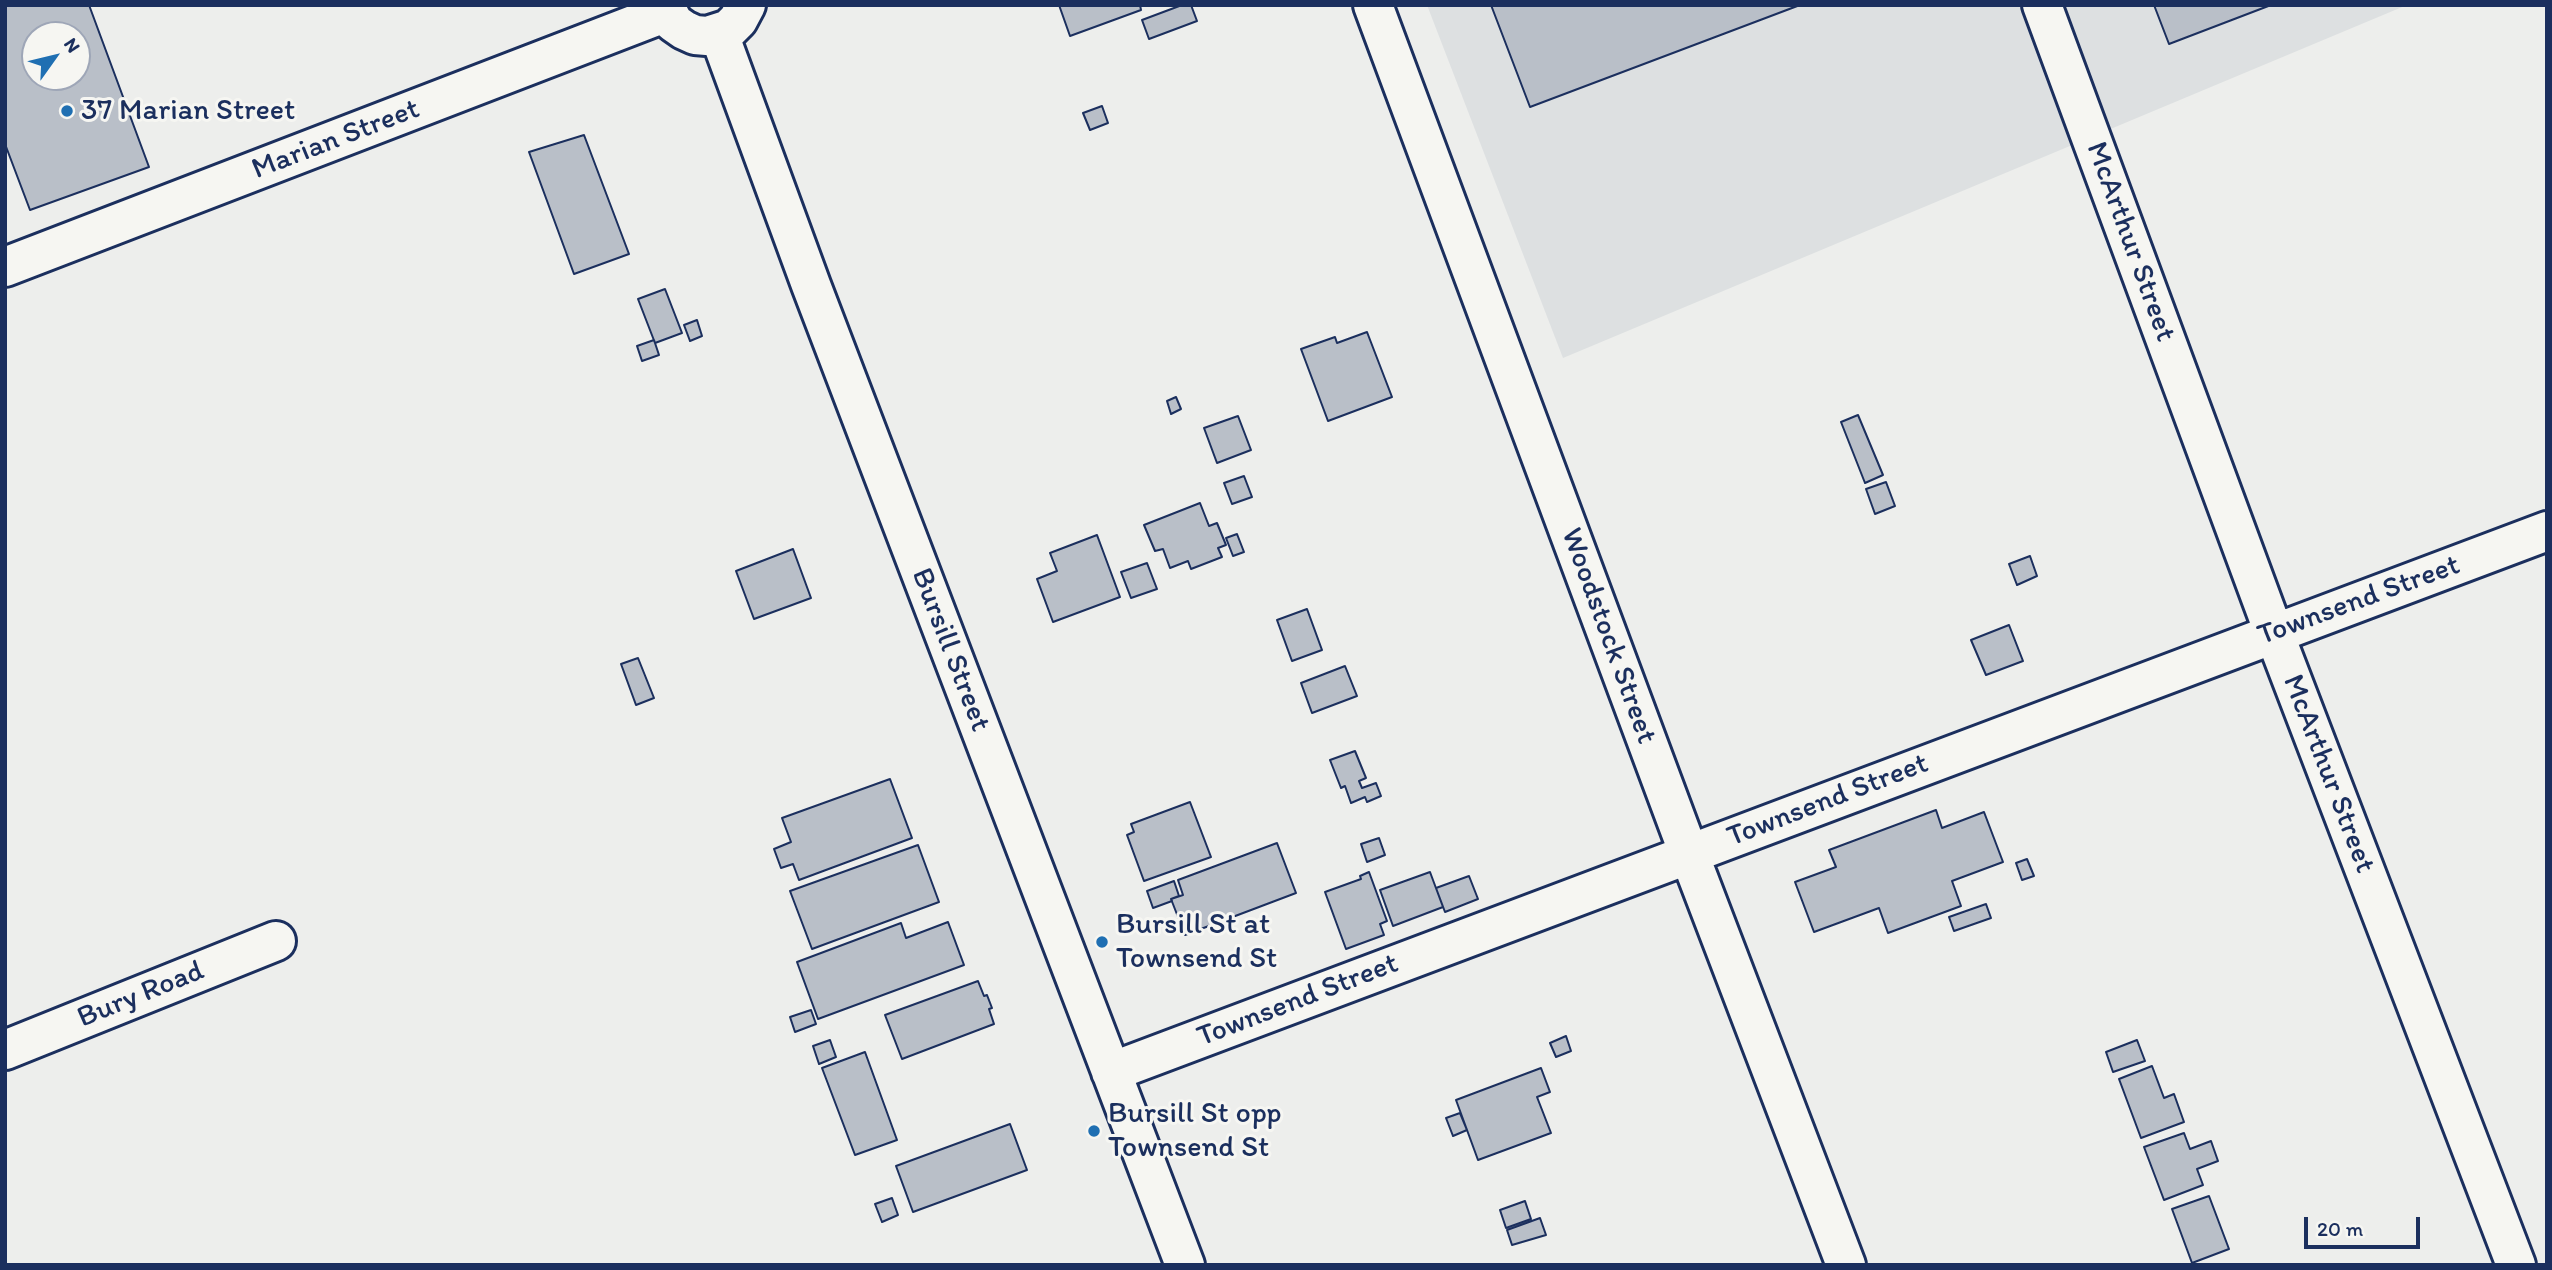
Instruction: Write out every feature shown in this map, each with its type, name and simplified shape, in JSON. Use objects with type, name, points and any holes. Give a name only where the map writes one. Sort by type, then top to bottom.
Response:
[{"type":"street","points":[[666,9],[674,23],[695,35],[719,34],[738,20],[746,5]]},
{"type":"street","name":"Woodstock Street","points":[[1373,5],[1689,854],[1846,1265]]},
{"type":"street","name":"McArthur Street","points":[[2042,5],[2274,633],[2516,1265]]},
{"type":"street","name":"Marian Street","points":[[5,267],[666,9]]},
{"type":"street","name":"Bursill Street","points":[[719,34],[811,285],[1185,1265]]},
{"type":"street","name":"Townsend Street","points":[[1111,1072],[2547,531]]},
{"type":"street","name":"Bury Road","points":[[5,1050],[276,941]]},
{"type":"shaded area","points":[[1427,5],[2407,5],[1563,358]]},
{"type":"building","name":"37 Marian Street","points":[[5,5],[89,5],[149,167],[30,210],[5,144]]},
{"type":"building","points":[[1059,5],[1140,5],[1141,10],[1070,36]]},
{"type":"building","points":[[1182,5],[1191,5],[1197,21],[1149,39],[1142,20]]},
{"type":"building","points":[[1491,5],[1800,5],[1530,107]]},
{"type":"building","points":[[2154,5],[2271,5],[2169,44]]},
{"type":"building","points":[[1102,106],[1108,123],[1090,130],[1083,113]]},
{"type":"building","points":[[584,135],[629,254],[574,274],[529,152]]},
{"type":"building","points":[[665,289],[682,333],[655,343],[638,299]]},
{"type":"building","points":[[697,320],[702,336],[690,341],[684,325]]},
{"type":"building","points":[[1367,332],[1392,397],[1328,421],[1301,349],[1335,337],[1337,343]]},
{"type":"building","points":[[654,340],[659,355],[642,361],[637,346]]},
{"type":"building","points":[[1176,397],[1181,409],[1171,414],[1167,401]]},
{"type":"building","points":[[1858,415],[1883,475],[1865,483],[1841,422]]},
{"type":"building","points":[[1238,416],[1251,450],[1217,463],[1204,428]]},
{"type":"building","points":[[1244,476],[1252,497],[1232,504],[1224,483]]},
{"type":"building","points":[[1886,482],[1895,506],[1875,514],[1866,489]]},
{"type":"building","points":[[1200,503],[1209,526],[1217,523],[1226,545],[1218,548],[1222,557],[1191,569],[1188,561],[1170,568],[1163,549],[1155,551],[1144,525]]},
{"type":"building","points":[[1237,534],[1244,552],[1233,556],[1226,538]]},
{"type":"building","points":[[1097,535],[1120,597],[1053,622],[1037,579],[1057,571],[1050,553]]},
{"type":"building","points":[[793,549],[811,598],[754,619],[736,571]]},
{"type":"building","points":[[2030,556],[2037,576],[2017,585],[2009,564]]},
{"type":"building","points":[[1147,563],[1157,589],[1131,598],[1121,572]]},
{"type":"building","points":[[1307,609],[1322,650],[1292,661],[1277,620]]},
{"type":"building","points":[[2009,625],[2023,661],[1986,675],[1971,640]]},
{"type":"building","points":[[638,658],[654,698],[636,705],[621,664]]},
{"type":"building","points":[[1345,666],[1357,696],[1312,713],[1301,683]]},
{"type":"building","points":[[1355,751],[1366,778],[1359,781],[1362,788],[1376,783],[1381,796],[1367,802],[1365,797],[1351,803],[1345,786],[1341,788],[1330,760]]},
{"type":"building","points":[[890,779],[912,838],[799,880],[793,864],[781,868],[774,849],[791,842],[782,818]]},
{"type":"building","points":[[1190,802],[1211,857],[1144,881],[1127,835],[1134,832],[1131,824]]},
{"type":"building","points":[[1936,810],[1942,828],[1984,812],[2003,862],[1952,881],[1961,906],[1888,933],[1879,908],[1814,932],[1795,882],[1836,867],[1829,850]]},
{"type":"building","points":[[1379,838],[1385,855],[1367,862],[1361,844]]},
{"type":"building","points":[[1277,843],[1296,893],[1185,935],[1171,899],[1183,895],[1178,880]]},
{"type":"building","points":[[918,845],[939,902],[812,949],[790,891]]},
{"type":"building","points":[[2027,859],[2034,876],[2022,880],[2016,863]]},
{"type":"building","points":[[1369,872],[1387,921],[1380,924],[1384,935],[1346,949],[1325,892],[1361,879],[1360,876]]},
{"type":"building","points":[[1430,872],[1443,907],[1393,926],[1380,890]]},
{"type":"building","points":[[1469,876],[1478,899],[1445,912],[1436,888]]},
{"type":"building","points":[[1174,881],[1179,896],[1153,908],[1147,891]]},
{"type":"building","points":[[1986,904],[1991,918],[1954,931],[1949,917]]},
{"type":"building","points":[[948,922],[964,965],[818,1019],[797,962],[901,923],[906,938]]},
{"type":"building","points":[[978,981],[992,1008],[989,1009],[994,1024],[902,1059],[885,1015]]},
{"type":"building","points":[[811,1010],[816,1024],[795,1032],[790,1017]]},
{"type":"building","points":[[1566,1036],[1571,1051],[1556,1057],[1550,1043]]},
{"type":"building","points":[[830,1040],[836,1057],[819,1064],[813,1046]]},
{"type":"building","points":[[2137,1040],[2145,1061],[2113,1072],[2106,1052]]},
{"type":"building","points":[[865,1052],[897,1140],[855,1155],[822,1068]]},
{"type":"building","points":[[2152,1066],[2164,1098],[2174,1094],[2184,1122],[2141,1138],[2119,1079]]},
{"type":"building","points":[[1541,1068],[1550,1092],[1537,1097],[1551,1133],[1478,1160],[1456,1100]]},
{"type":"building","points":[[1460,1113],[1467,1130],[1453,1136],[1446,1118]]},
{"type":"building","points":[[1010,1124],[1027,1170],[913,1212],[896,1166]]},
{"type":"building","points":[[2184,1133],[2190,1149],[2211,1141],[2218,1161],[2197,1169],[2203,1185],[2164,1200],[2144,1147]]},
{"type":"building","points":[[2209,1196],[2229,1249],[2192,1263],[2172,1209]]},
{"type":"building","points":[[892,1198],[898,1215],[882,1222],[875,1204]]},
{"type":"building","points":[[1525,1201],[1531,1219],[1506,1228],[1500,1210]]},
{"type":"building","points":[[1540,1218],[1546,1235],[1512,1245],[1507,1230]]},
{"type":"place","name":"37 Marian Street","points":[[67,111]]},
{"type":"place","name":"Bursill St at Townsend St","points":[[1102,942]]},
{"type":"place","name":"Bursill St opp Townsend St","points":[[1094,1131]]}]
